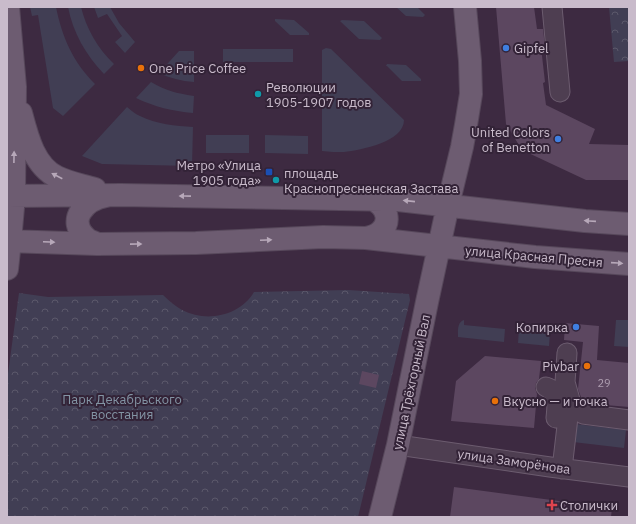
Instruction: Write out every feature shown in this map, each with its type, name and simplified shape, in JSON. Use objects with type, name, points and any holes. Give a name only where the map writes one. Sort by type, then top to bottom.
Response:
[{"type":"main road","points":[[7,269],[15,87],[8,7]]},
{"type":"main road","name":"улица Трёхгорный Вал","points":[[380,517],[398,445],[448,205],[462,148],[471,94],[470,61],[465,7]]},
{"type":"main road","points":[[15,87],[31,146],[38,160],[46,169],[56,176],[70,182],[116,195]]},
{"type":"main road","points":[[97,244],[87,239],[78,227],[79,214],[90,202],[99,198],[116,195]]},
{"type":"main road","points":[[10,196],[116,195],[366,198],[448,205],[585,221],[629,224]]},
{"type":"main road","points":[[366,198],[375,201],[382,206],[386,214],[386,224],[382,231],[366,238]]},
{"type":"main road","points":[[9,241],[97,244],[196,243],[323,237],[366,238],[439,247]]},
{"type":"main road","name":"улица Красная Пресня","points":[[439,247],[536,257],[629,264]]},
{"type":"street","points":[[552,7],[560,92]]},
{"type":"street","points":[[556,468],[567,437],[570,400],[565,382],[567,353]]},
{"type":"street","points":[[546,387],[552,390],[556,395],[558,404],[556,468]]},
{"type":"street","points":[[582,414],[629,420]]},
{"type":"street","name":"улица Заморёнова","points":[[398,445],[629,477]]},
{"type":"green space","points":[[30,7],[56,7],[65,39],[80,67],[95,84],[63,116],[53,108],[38,15],[32,16]]},
{"type":"green space","points":[[68,7],[81,7],[93,38],[114,64],[104,74],[91,59],[81,43],[73,26]]},
{"type":"green space","points":[[94,7],[110,7],[119,23],[135,42],[125,53],[115,42],[122,36],[107,14],[98,18]]},
{"type":"green space","points":[[396,7],[417,7],[425,15],[423,17],[406,16]]},
{"type":"green space","points":[[609,7],[629,7],[629,61],[614,62]]},
{"type":"green space","points":[[275,19],[294,20],[309,33],[309,35],[290,35],[275,21]]},
{"type":"green space","points":[[340,21],[364,21],[382,38],[380,40],[359,39]]},
{"type":"green space","points":[[326,48],[331,49],[404,120],[402,128],[397,134],[380,144],[370,147],[344,152],[322,151],[322,50]]},
{"type":"green space","points":[[223,49],[293,49],[293,62],[223,62]]},
{"type":"green space","points":[[179,51],[194,51],[194,82],[176,79],[159,73]]},
{"type":"green space","points":[[387,64],[406,65],[421,79],[421,81],[402,81],[386,66]]},
{"type":"green space","points":[[151,82],[171,91],[194,96],[193,113],[164,108],[136,98]]},
{"type":"green space","points":[[127,107],[146,119],[159,123],[193,127],[192,166],[102,164],[82,156]]},
{"type":"green space","points":[[206,135],[249,135],[249,153],[206,153]]},
{"type":"green space","points":[[265,135],[308,136],[308,154],[265,153]]},
{"type":"green space","name":"Парк Декабрьского восстания","points":[[348,290],[409,294],[410,300],[358,517],[7,517],[7,381],[19,293],[48,297],[163,295],[182,310],[191,314],[212,316],[222,315],[240,307],[254,292]]},
{"type":"green space","points":[[464,320],[464,325],[505,329],[504,342],[458,337],[459,325]]},
{"type":"green space","points":[[616,320],[629,320],[629,347],[614,346]]},
{"type":"green space","points":[[519,329],[550,332],[549,346],[518,343]]},
{"type":"green space","points":[[575,424],[626,430],[624,448],[573,442]]},
{"type":"building","points":[[496,7],[534,7],[537,29],[543,29],[545,47],[541,47],[546,105],[595,129],[589,144],[629,145],[629,180],[586,180],[522,150],[506,124]]},
{"type":"building","points":[[565,323],[599,326],[597,360],[629,363],[629,407],[581,403],[581,397],[578,389],[583,342],[564,340]]},
{"type":"building","name":"Вкусно — и точка","points":[[485,356],[541,361],[539,379],[535,388],[537,394],[534,428],[451,421],[456,381]]},
{"type":"building","points":[[362,371],[379,375],[376,388],[359,384]]},
{"type":"building","points":[[454,487],[612,508],[611,517],[450,517]]},
{"type":"place","name":"Gipfel","points":[[506,48]]},
{"type":"place","name":"One Price Coffee","points":[[141,68]]},
{"type":"place","name":"Революции 1905-1907 годов","points":[[258,94]]},
{"type":"place","name":"United Colors of Benetton","points":[[558,139]]},
{"type":"place","name":"Метро «Улица 1905 года»","points":[[269,172]]},
{"type":"place","name":"площадь Краснопресненская Застава","points":[[276,180]]},
{"type":"place","name":"Копирка","points":[[576,327]]},
{"type":"place","name":"Pivbar","points":[[587,366]]},
{"type":"place","name":"Вкусно — и точка","points":[[495,401]]},
{"type":"place","name":"Столички","points":[[552,505]]}]
